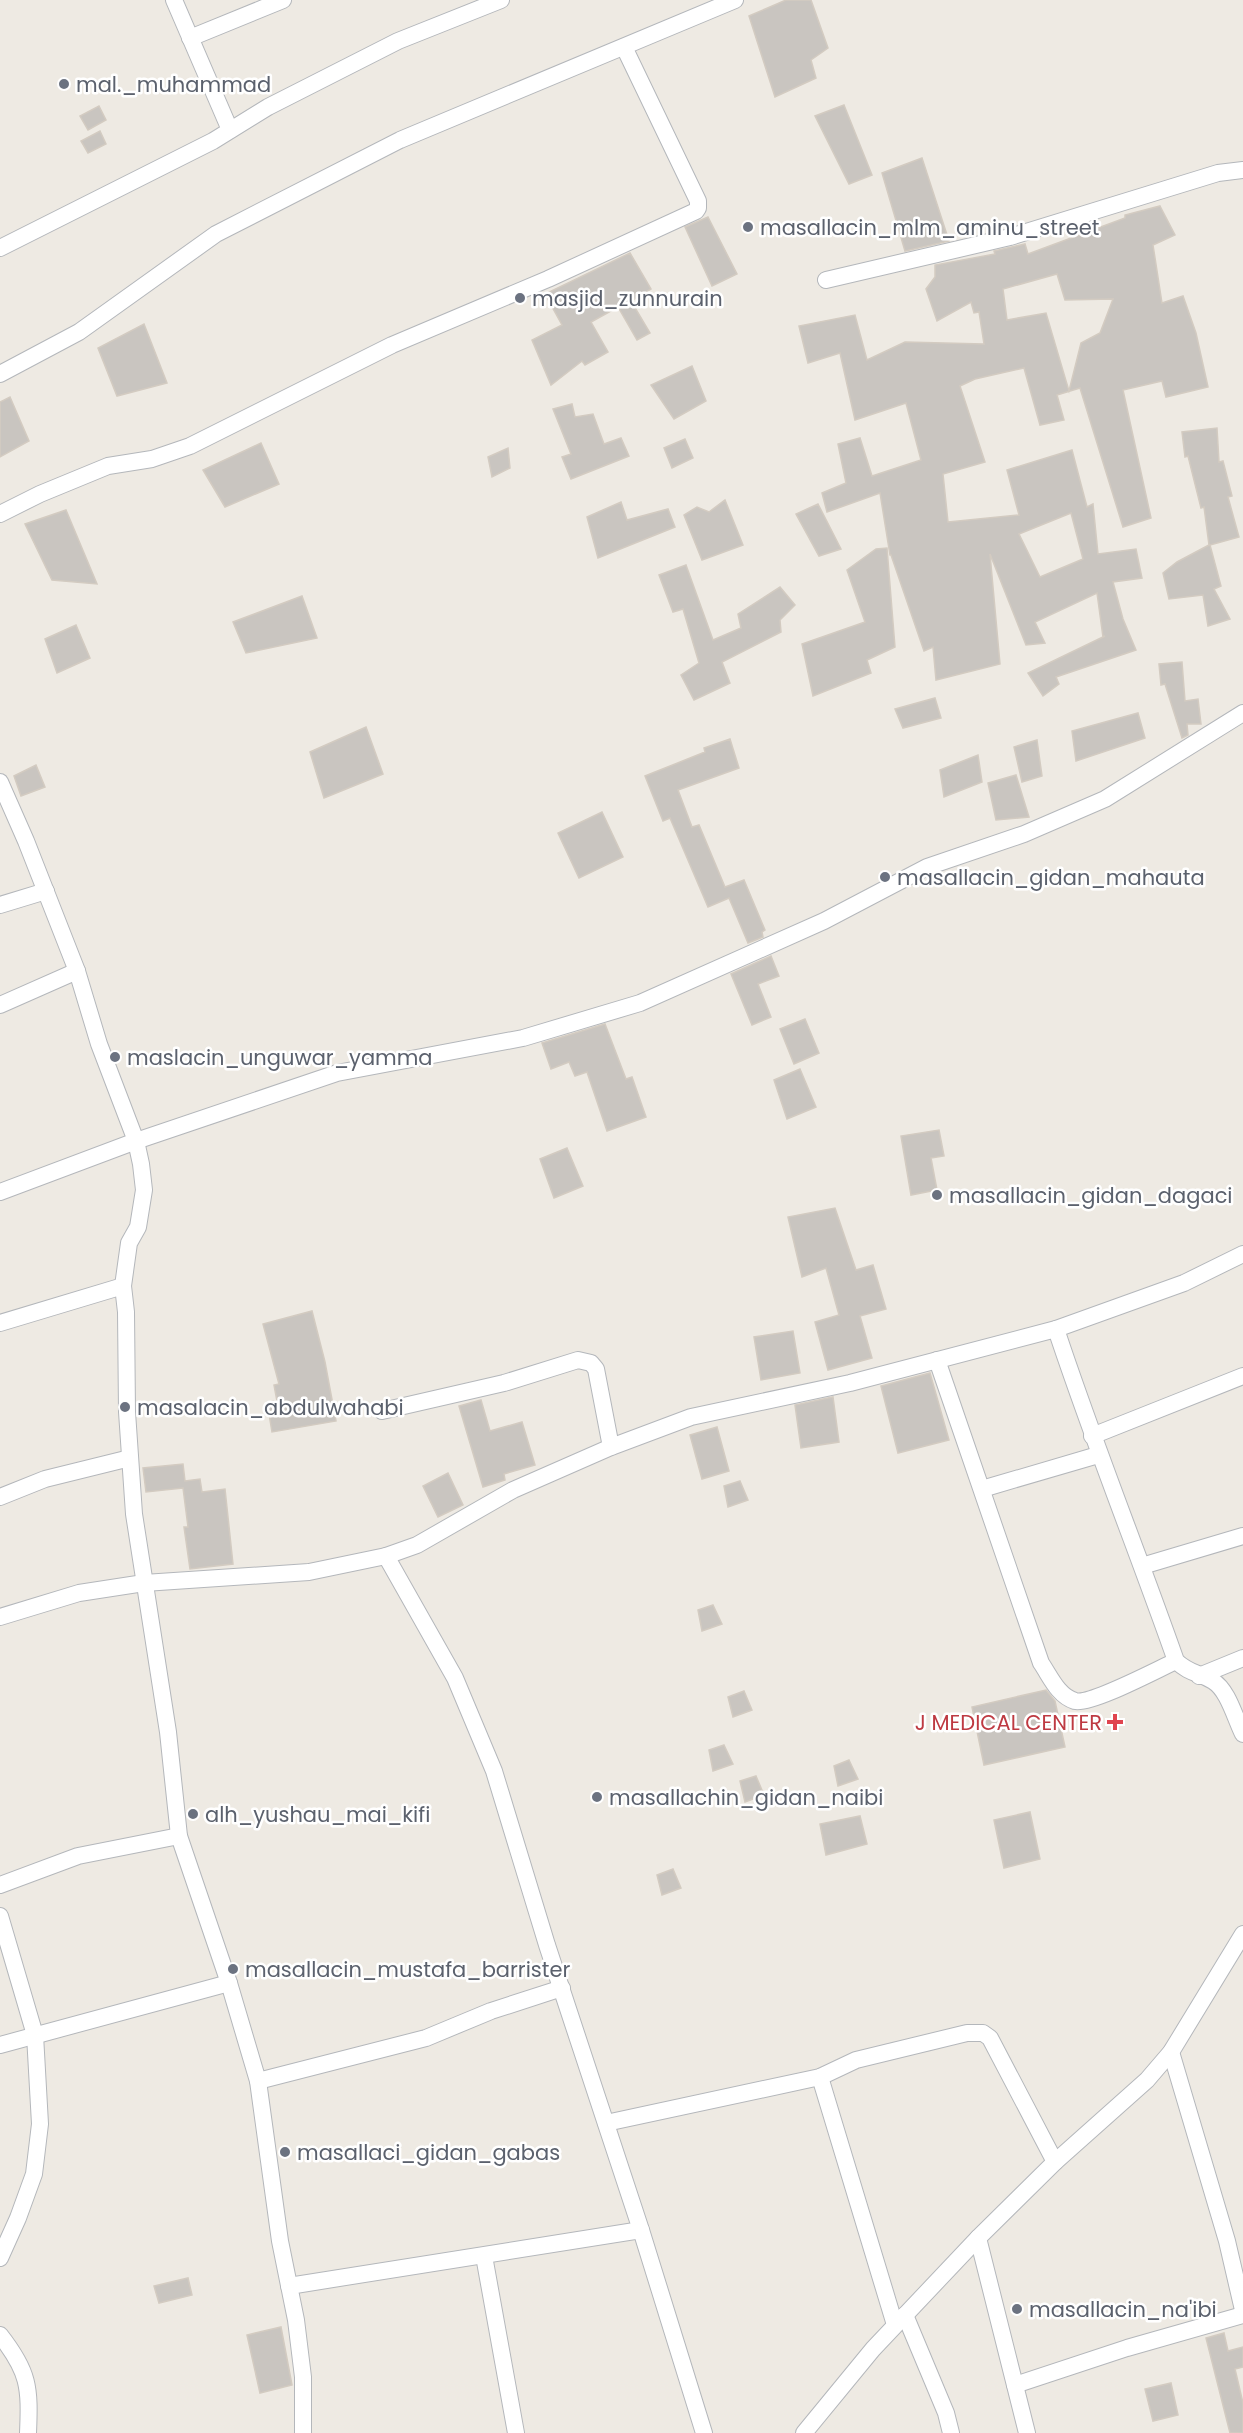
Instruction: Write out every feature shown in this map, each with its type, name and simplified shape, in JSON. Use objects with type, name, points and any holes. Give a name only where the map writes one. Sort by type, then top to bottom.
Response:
[{"type":"street","points":[[174,0],[230,130]]},
{"type":"street","points":[[190,38],[283,0]]},
{"type":"street","points":[[0,248],[398,41],[501,0]]},
{"type":"street","points":[[0,374],[78,332],[216,234],[400,140],[735,0]]},
{"type":"street","points":[[0,514],[40,494],[108,466],[152,459],[190,446],[392,345],[548,279],[696,211],[698,201],[624,47]]},
{"type":"street","points":[[826,280],[1010,237],[1218,173],[1243,170]]},
{"type":"street","points":[[0,1192],[136,1141],[337,1073],[523,1038],[640,1003],[824,921],[927,867],[1024,834],[1105,799],[1243,713]]},
{"type":"street","points":[[0,782],[4,803],[46,891],[77,971],[99,1044],[136,1141],[144,1190],[138,1227],[129,1243],[123,1286],[126,1312],[127,1412],[134,1514],[168,1732],[179,1836],[229,1983],[258,2081],[270,2174],[303,2377],[303,2433]]},
{"type":"street","points":[[0,905],[46,891]]},
{"type":"street","points":[[0,1005],[77,971]]},
{"type":"street","points":[[0,1617],[79,1593],[144,1583],[309,1572],[386,1556],[417,1545],[513,1490],[610,1448],[691,1417],[850,1383],[1056,1329],[1184,1283],[1243,1254]]},
{"type":"street","points":[[0,1323],[123,1286]]},
{"type":"street","points":[[1056,1329],[1098,1455],[1142,1566],[1176,1661],[1187,1672],[1213,1681],[1222,1689],[1243,1734]]},
{"type":"street","points":[[382,1411],[474,1390],[578,1360],[591,1363],[596,1369],[610,1448]]},
{"type":"street","points":[[938,1360],[1041,1663],[1059,1690],[1076,1701],[1092,1700],[1176,1661]]},
{"type":"street","points":[[1092,1436],[1243,1376]]},
{"type":"street","points":[[982,1490],[1098,1455]]},
{"type":"street","points":[[0,1497],[45,1479],[130,1458]]},
{"type":"street","points":[[1142,1566],[1243,1536]]},
{"type":"street","points":[[386,1556],[455,1678],[495,1771],[704,2433]]},
{"type":"street","points":[[1199,1676],[1243,1658]]},
{"type":"street","points":[[2,1878],[78,1856],[179,1836]]},
{"type":"street","points":[[0,1916],[35,2035],[40,2124],[34,2174],[0,2258]]},
{"type":"street","points":[[804,2433],[873,2349],[978,2238],[1055,2162],[1147,2080],[1171,2052],[1243,1934]]},
{"type":"street","points":[[0,2045],[229,1983]]},
{"type":"street","points":[[258,2081],[426,2038],[491,2011],[562,1988]]},
{"type":"street","points":[[606,2123],[819,2076],[856,2060],[967,2033],[982,2033],[990,2038],[1055,2162]]},
{"type":"street","points":[[1171,2052],[1227,2241],[1243,2310]]},
{"type":"street","points":[[819,2076],[900,2320],[946,2413],[951,2433]]},
{"type":"street","points":[[289,2286],[641,2230]]},
{"type":"street","points":[[1227,2241],[1243,2237]]},
{"type":"street","points":[[978,2238],[1027,2433]]},
{"type":"street","points":[[484,2256],[516,2433]]},
{"type":"street","points":[[1015,2385],[1127,2348],[1243,2315]]},
{"type":"street","points":[[0,2335],[26,2374],[28,2433]]},
{"type":"building","points":[[786,0],[811,0],[828,48],[811,60],[816,78],[775,97],[749,16]]},
{"type":"building","points":[[844,105],[872,175],[849,184],[815,116]]},
{"type":"building","points":[[99,106],[106,120],[88,130],[80,116]]},
{"type":"building","points":[[100,131],[106,144],[88,153],[81,141]]},
{"type":"building","points":[[922,158],[949,241],[905,251],[882,173]]},
{"type":"building","points":[[1160,206],[1175,235],[1153,245],[1162,303],[1183,296],[1196,333],[1208,387],[1166,397],[1162,381],[1123,390],[1151,518],[1123,527],[1080,388],[1057,395],[1064,420],[1040,425],[1024,368],[975,379],[960,386],[985,462],[943,474],[948,522],[1019,515],[1007,470],[1072,450],[1087,507],[1093,504],[1098,554],[1136,549],[1142,578],[1113,582],[1123,619],[1136,650],[1056,677],[1059,684],[1043,696],[1028,673],[1103,637],[1097,593],[1035,622],[1045,643],[1026,645],[990,554],[1000,664],[936,680],[933,647],[924,651],[890,555],[880,493],[827,512],[822,493],[846,483],[838,444],[860,438],[872,476],[921,460],[906,403],[855,420],[840,353],[808,363],[799,326],[855,315],[867,360],[905,342],[984,344],[979,312],[974,313],[971,302],[937,321],[926,289],[935,277],[935,265],[995,254],[994,251],[1025,244],[1028,254],[1125,218],[1125,215]],"holes":[[[1057,274],[1065,300],[1113,299],[1100,333],[1081,343],[1069,391],[1046,313],[1007,320],[1003,289]],[[1071,513],[1083,559],[1040,577],[1019,534]]]},
{"type":"building","points":[[708,217],[737,274],[712,286],[685,227]]},
{"type":"building","points":[[630,253],[651,289],[631,301],[650,333],[637,340],[618,307],[591,322],[608,352],[585,365],[582,361],[551,385],[532,340],[562,325],[545,294]]},
{"type":"building","points":[[144,324],[167,383],[117,396],[98,348]]},
{"type":"building","points":[[692,366],[706,401],[674,419],[651,385]]},
{"type":"building","points":[[10,397],[29,441],[0,457],[0,402]]},
{"type":"building","points":[[572,404],[575,417],[593,414],[604,444],[621,438],[629,456],[571,479],[562,457],[571,454],[553,409]]},
{"type":"building","points":[[1217,428],[1219,462],[1223,461],[1232,496],[1228,497],[1239,537],[1210,545],[1221,586],[1214,589],[1230,619],[1208,626],[1203,595],[1169,599],[1163,573],[1177,562],[1209,545],[1204,507],[1201,508],[1188,456],[1185,457],[1182,432]]},
{"type":"building","points":[[685,439],[693,458],[672,468],[664,448]]},
{"type":"building","points":[[261,443],[279,484],[225,507],[203,470]]},
{"type":"building","points":[[508,448],[510,468],[492,477],[488,457]]},
{"type":"building","points":[[725,500],[743,545],[702,560],[684,515],[697,507],[709,512]]},
{"type":"building","points":[[621,502],[627,520],[668,509],[675,527],[598,558],[587,517]]},
{"type":"building","points":[[818,504],[841,549],[819,556],[796,514]]},
{"type":"building","points":[[66,510],[97,584],[52,580],[25,524]]},
{"type":"building","points":[[887,548],[895,647],[867,660],[871,673],[813,696],[802,644],[865,622],[847,570],[876,549]]},
{"type":"building","points":[[686,565],[713,640],[741,628],[738,614],[780,587],[795,605],[780,620],[781,632],[722,662],[730,683],[694,700],[681,675],[699,663],[683,609],[673,612],[659,575]]},
{"type":"building","points":[[302,596],[317,638],[246,653],[233,622]]},
{"type":"building","points":[[76,625],[90,658],[57,673],[45,639]]},
{"type":"building","points":[[1182,662],[1185,701],[1198,699],[1201,724],[1187,724],[1188,735],[1182,738],[1165,684],[1161,685],[1159,664]]},
{"type":"building","points":[[935,698],[941,718],[903,728],[895,709]]},
{"type":"building","points":[[1138,713],[1145,738],[1076,761],[1072,731]]},
{"type":"building","points":[[366,727],[383,774],[324,798],[310,752]]},
{"type":"building","points":[[730,739],[739,768],[678,790],[692,827],[699,825],[725,887],[744,880],[765,930],[762,932],[763,937],[748,943],[729,898],[708,907],[670,818],[663,821],[645,776],[705,752],[704,748]]},
{"type":"building","points":[[1037,740],[1042,776],[1022,782],[1014,747]]},
{"type":"building","points":[[978,755],[982,782],[944,797],[940,770]]},
{"type":"building","points":[[36,765],[45,787],[21,796],[14,776]]},
{"type":"building","points":[[1016,775],[1029,817],[996,820],[988,783]]},
{"type":"building","points":[[602,812],[623,857],[579,878],[558,833]]},
{"type":"building","points":[[771,956],[779,976],[758,984],[771,1017],[752,1025],[731,974]]},
{"type":"building","points":[[805,1019],[819,1053],[794,1064],[780,1029]]},
{"type":"building","points":[[605,1024],[626,1079],[632,1077],[646,1117],[607,1131],[587,1072],[575,1076],[569,1062],[551,1069],[542,1043]]},
{"type":"building","points":[[800,1069],[816,1107],[787,1119],[774,1080]]},
{"type":"building","points":[[939,1130],[944,1156],[931,1158],[937,1190],[911,1195],[901,1136]]},
{"type":"building","points":[[567,1148],[583,1186],[554,1198],[540,1159]]},
{"type":"building","points":[[835,1208],[856,1270],[873,1265],[886,1309],[860,1316],[872,1358],[828,1370],[815,1322],[839,1315],[826,1268],[802,1277],[788,1217]]},
{"type":"building","points":[[312,1311],[325,1362],[336,1421],[272,1432],[267,1402],[277,1401],[274,1385],[279,1384],[263,1324]]},
{"type":"building","points":[[793,1331],[800,1373],[761,1380],[754,1337]]},
{"type":"building","points":[[930,1373],[949,1440],[898,1453],[881,1386]]},
{"type":"building","points":[[833,1397],[839,1442],[801,1448],[795,1405]]},
{"type":"building","points":[[481,1400],[490,1431],[522,1422],[535,1465],[504,1474],[505,1480],[483,1487],[459,1406]]},
{"type":"building","points":[[717,1427],[729,1471],[702,1479],[690,1435]]},
{"type":"building","points":[[183,1464],[185,1481],[200,1479],[202,1492],[225,1489],[233,1564],[190,1569],[184,1527],[188,1527],[183,1488],[146,1492],[143,1468]]},
{"type":"building","points":[[448,1473],[463,1505],[438,1517],[423,1486]]},
{"type":"building","points":[[740,1481],[748,1500],[728,1507],[724,1486]]},
{"type":"building","points":[[713,1605],[722,1624],[702,1631],[698,1610]]},
{"type":"building","points":[[1046,1690],[1055,1701],[1065,1747],[984,1765],[972,1707]]},
{"type":"building","points":[[744,1691],[752,1710],[733,1717],[728,1697]]},
{"type":"building","points":[[724,1745],[733,1764],[713,1771],[709,1750]]},
{"type":"building","points":[[849,1760],[858,1779],[838,1786],[834,1766]]},
{"type":"building","points":[[756,1776],[764,1795],[745,1802],[740,1781]]},
{"type":"building","points":[[1030,1812],[1040,1859],[1004,1868],[994,1820]]},
{"type":"building","points":[[860,1816],[867,1844],[826,1855],[820,1824]]},
{"type":"building","points":[[673,1869],[681,1888],[662,1895],[657,1875]]},
{"type":"building","points":[[188,2278],[192,2295],[159,2303],[154,2286]]},
{"type":"building","points":[[281,2327],[292,2385],[260,2393],[247,2335]]},
{"type":"building","points":[[1224,2333],[1228,2351],[1243,2347],[1243,2367],[1235,2369],[1243,2403],[1243,2433],[1230,2433],[1206,2338]]},
{"type":"building","points":[[1171,2383],[1178,2415],[1153,2421],[1145,2389]]},
{"type":"place","name":"mal._muhammad","points":[[64,84]]},
{"type":"place","name":"masallacin_mlm_aminu_street","points":[[748,227]]},
{"type":"place","name":"masjid_zunnurain","points":[[520,298]]},
{"type":"place","name":"masallacin_gidan_mahauta","points":[[885,877]]},
{"type":"place","name":"maslacin_unguwar_yamma","points":[[115,1057]]},
{"type":"place","name":"masallacin_gidan_dagaci","points":[[937,1195]]},
{"type":"place","name":"masalacin_abdulwahabi","points":[[125,1407]]},
{"type":"place","name":"J MEDICAL CENTER","points":[[1115,1722]]},
{"type":"place","name":"masallachin_gidan_naibi","points":[[597,1797]]},
{"type":"place","name":"alh_yushau_mai_kifi","points":[[193,1814]]},
{"type":"place","name":"masallacin_mustafa_barrister","points":[[233,1969]]},
{"type":"place","name":"masallaci_gidan_gabas","points":[[285,2152]]},
{"type":"place","name":"masallacin_na'ibi","points":[[1017,2309]]}]
